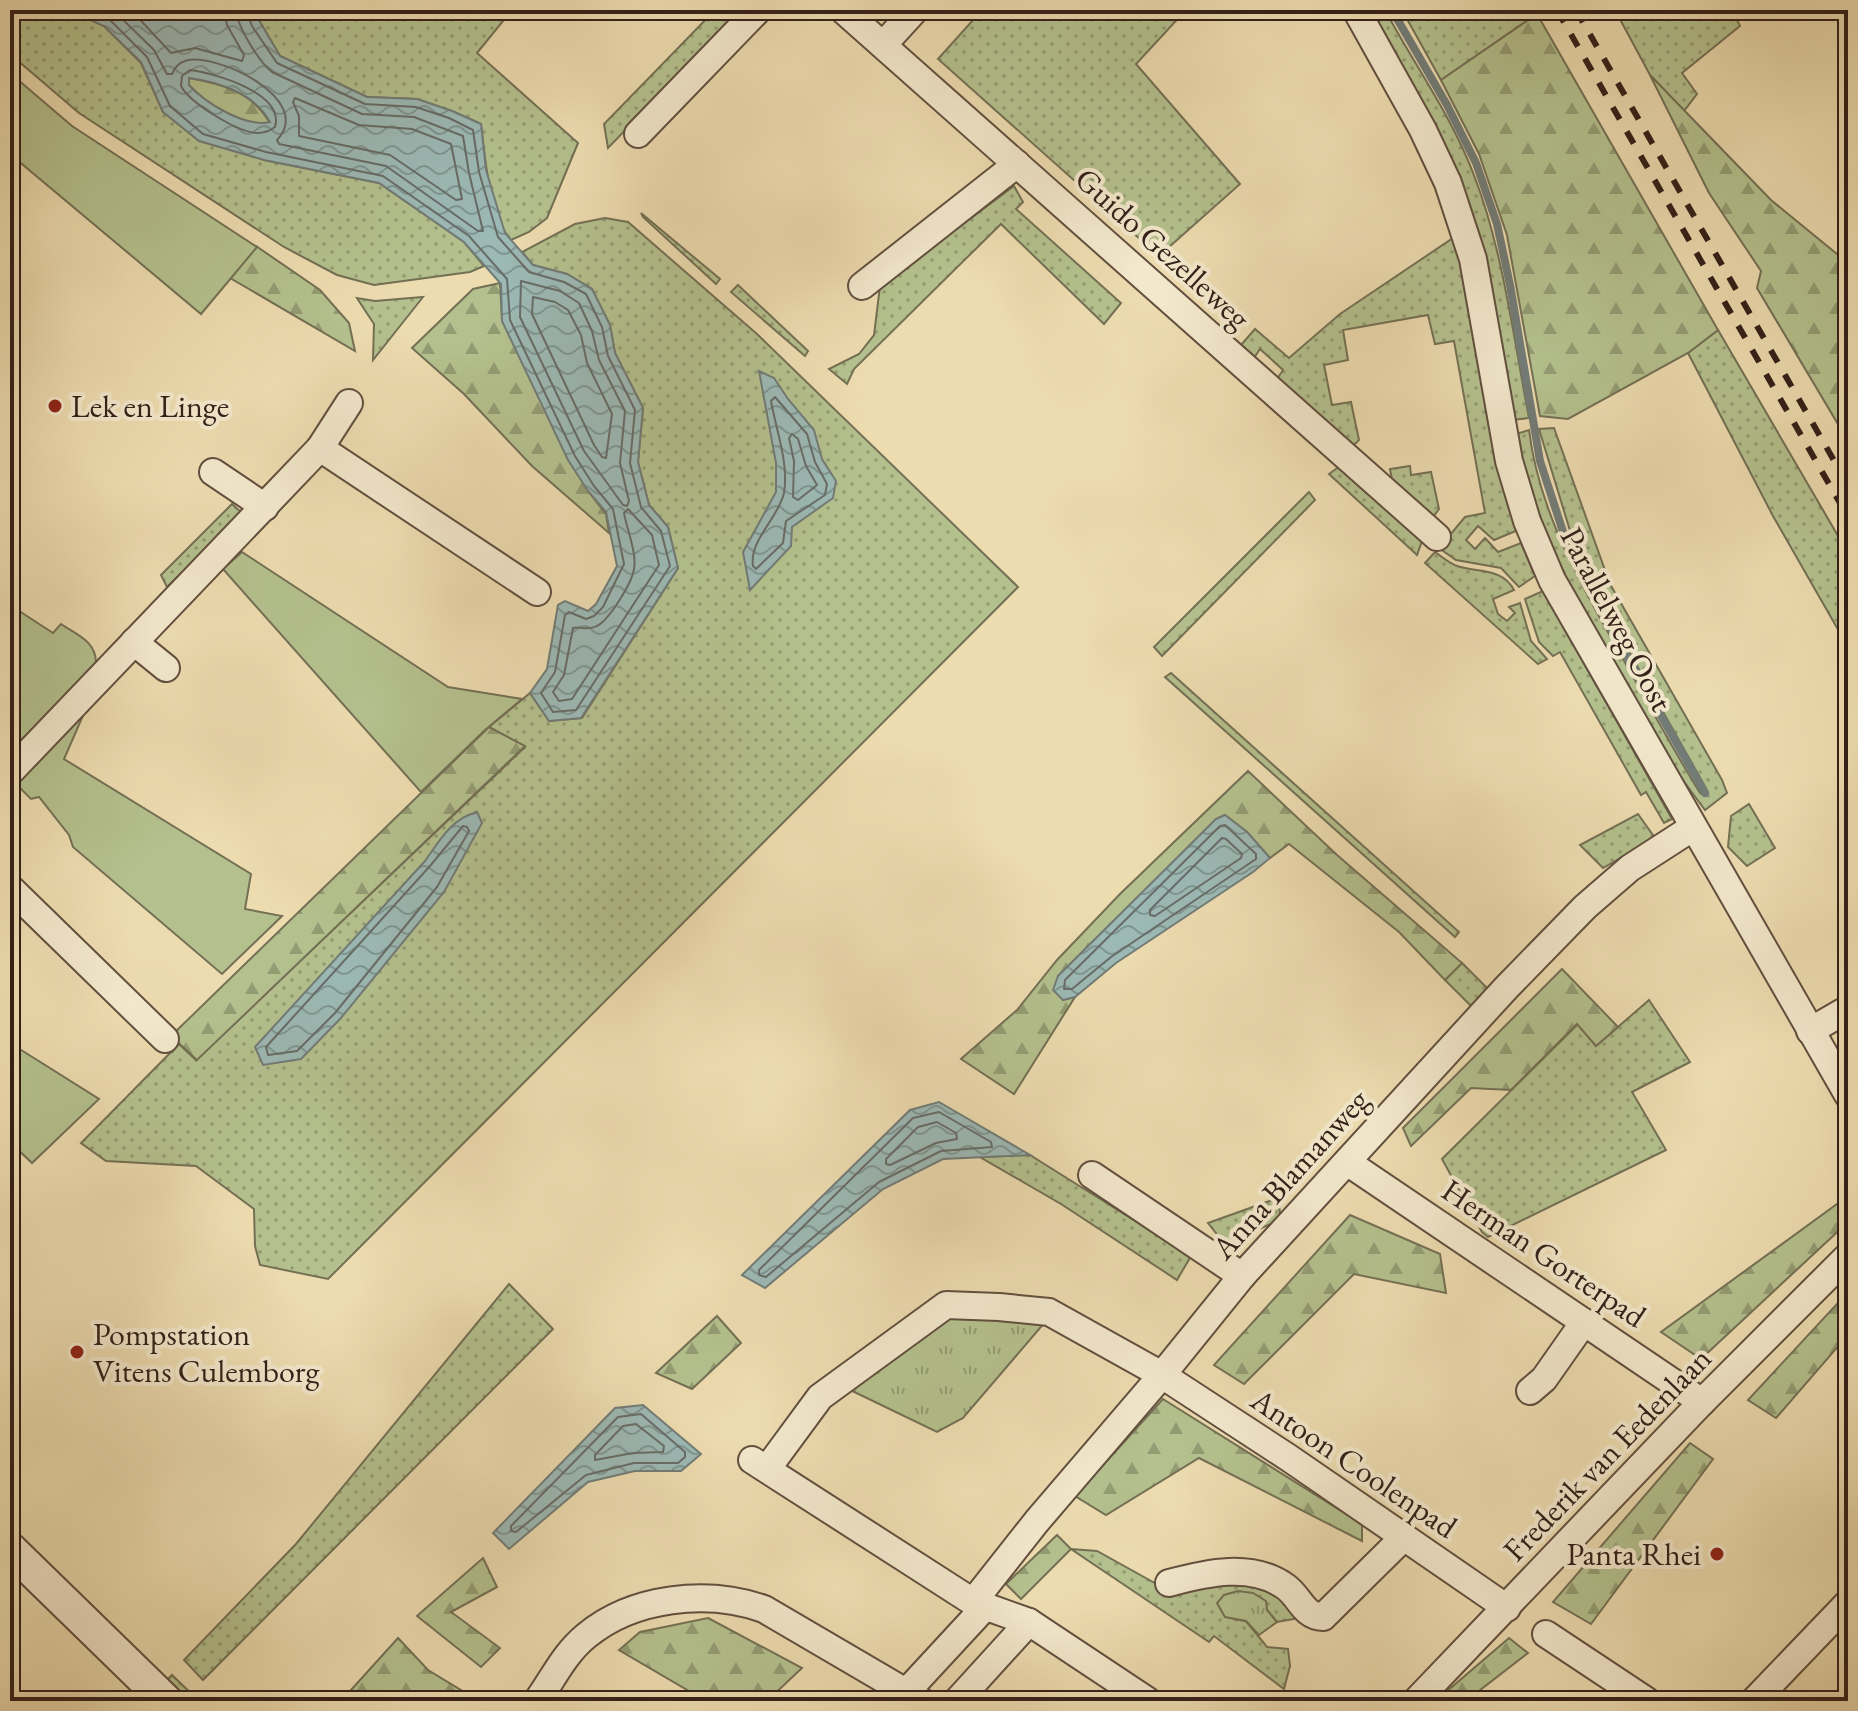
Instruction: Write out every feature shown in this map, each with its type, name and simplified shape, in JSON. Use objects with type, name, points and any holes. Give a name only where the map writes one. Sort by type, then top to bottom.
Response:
[{"type":"street","points":[[638,134],[758,10]]},
{"type":"street","name":"Guido Gezelleweg","points":[[843,10],[1437,537]]},
{"type":"street","points":[[883,45],[915,10]]},
{"type":"street","name":"Parallelweg Oost","points":[[1356,10],[1423,130],[1448,183],[1473,259],[1509,461],[1527,521],[1545,565],[1692,828],[1719,868],[1848,1095]]},
{"type":"street","points":[[862,286],[1017,164]]},
{"type":"street","points":[[10,772],[320,448],[349,403]]},
{"type":"street","points":[[320,448],[537,592]]},
{"type":"street","points":[[213,472],[265,507]]},
{"type":"street","points":[[134,642],[166,668]]},
{"type":"street","name":"Anna Blamanweg","points":[[908,1698],[1037,1521],[1242,1276],[1506,988],[1585,907],[1630,868],[1692,828]]},
{"type":"street","points":[[10,888],[165,1039]]},
{"type":"street","points":[[1810,1031],[1848,1009]]},
{"type":"street","name":"Herman Gorterpad","points":[[1347,1162],[1702,1402]]},
{"type":"street","points":[[1092,1175],[1242,1276]]},
{"type":"street","name":"Frederik van Eedenlaan","points":[[1416,1701],[1702,1402],[1848,1256]]},
{"type":"street","name":"Antoon Coolenpad","points":[[978,1605],[760,1464],[820,1397],[946,1305],[1049,1312],[1162,1375],[1507,1608]]},
{"type":"street","points":[[1530,1391],[1544,1379],[1584,1322]]},
{"type":"street","points":[[1169,1583],[1205,1573],[1260,1576],[1288,1588],[1309,1614],[1323,1617],[1404,1537]]},
{"type":"street","points":[[10,1549],[166,1701]]},
{"type":"street","points":[[537,1701],[561,1663],[586,1636],[597,1629],[654,1603],[711,1598],[740,1600],[764,1609],[908,1698]]},
{"type":"street","points":[[1754,1701],[1848,1603]]},
{"type":"street","points":[[978,1605],[1029,1622],[1148,1701]]},
{"type":"street","points":[[957,1701],[1029,1622]]},
{"type":"street","points":[[1546,1634],[1647,1701]]},
{"type":"green space","points":[[10,10],[69,10],[104,26],[141,63],[163,112],[264,160],[379,183],[464,242],[484,266],[470,272],[374,285],[337,275],[284,247],[79,113],[10,54]]},
{"type":"green space","points":[[253,10],[512,10],[477,53],[578,143],[547,218],[529,232],[511,240],[493,201],[481,124],[417,99],[367,97],[280,56]]},
{"type":"green space","points":[[715,10],[742,10],[608,148],[604,124]]},
{"type":"green space","points":[[982,10],[1186,10],[1136,64],[1240,184],[1159,256],[938,59]]},
{"type":"green space","points":[[1370,10],[1385,10],[1445,113],[1475,178],[1500,266],[1529,418],[1513,420],[1441,140]]},
{"type":"green space","points":[[1402,10],[1534,10],[1537,14],[1441,80]]},
{"type":"green space","points":[[1615,10],[1732,10],[1740,26],[1682,73],[1697,94],[1684,111],[1650,75]]},
{"type":"green space","points":[[1537,14],[1718,330],[1688,353],[1568,419],[1540,416],[1507,235],[1479,154],[1441,80]]},
{"type":"green space","points":[[10,73],[72,126],[257,247],[201,314],[10,154]]},
{"type":"green space","points":[[1650,75],[1771,200],[1848,263],[1848,441],[1757,288],[1761,271],[1709,193]]},
{"type":"green space","points":[[189,78],[236,91],[255,104],[270,123],[249,122],[226,113],[196,92],[189,85]]},
{"type":"green space","points":[[1014,186],[1023,202],[1016,209],[1121,303],[1104,324],[1001,224],[854,369],[847,384],[829,369],[859,354],[874,335],[880,286]]},
{"type":"green space","points":[[641,213],[720,279],[716,284],[643,217]]},
{"type":"green space","points":[[605,218],[628,222],[757,334],[1018,587],[328,1279],[260,1265],[255,1246],[254,1209],[196,1166],[106,1161],[81,1143],[179,1044],[196,1060],[525,747],[489,727],[530,693],[549,721],[582,718],[678,568],[668,527],[649,505],[638,462],[643,408],[615,353],[610,325],[592,289],[567,274],[533,265],[522,252],[575,224]]},
{"type":"green space","points":[[1456,236],[1501,479],[1516,531],[1494,540],[1478,526],[1466,540],[1475,549],[1485,538],[1498,552],[1521,543],[1535,576],[1519,587],[1501,568],[1456,560],[1439,548],[1465,517],[1485,513],[1454,341],[1435,344],[1428,315],[1343,330],[1348,360],[1324,365],[1332,405],[1351,402],[1359,440],[1353,446],[1277,379],[1283,370],[1260,349],[1254,358],[1241,345],[1255,329],[1289,358],[1340,314]]},
{"type":"green space","points":[[256,246],[320,290],[349,323],[355,351],[230,278]]},
{"type":"green space","points":[[500,283],[502,318],[588,491],[606,514],[609,533],[532,466],[464,394],[412,348],[473,289]]},
{"type":"green space","points":[[738,285],[808,351],[805,356],[731,292]]},
{"type":"green space","points":[[423,297],[373,360],[374,324],[357,298],[375,301]]},
{"type":"green space","points":[[1718,330],[1848,553],[1848,647],[1773,516],[1688,353]]},
{"type":"green space","points":[[1554,428],[1610,584],[1722,780],[1727,793],[1705,810],[1659,748],[1573,598],[1523,488],[1513,435],[1529,430],[1540,484],[1570,561],[1665,734],[1700,793],[1705,796],[1707,790],[1595,591],[1575,547],[1539,429]]},
{"type":"green space","points":[[1340,466],[1423,538],[1417,555],[1329,474]]},
{"type":"green space","points":[[1410,466],[1411,475],[1431,472],[1439,509],[1433,517],[1392,480],[1390,469]]},
{"type":"green space","points":[[1309,492],[1315,500],[1162,656],[1154,647]]},
{"type":"green space","points":[[232,504],[243,514],[167,587],[161,575]]},
{"type":"green space","points":[[242,552],[448,687],[522,699],[421,792],[223,569]]},
{"type":"green space","points":[[1435,552],[1457,566],[1496,574],[1509,583],[1514,590],[1493,599],[1498,614],[1507,621],[1515,613],[1509,607],[1520,603],[1531,641],[1547,659],[1538,664],[1425,563]]},
{"type":"green space","points":[[1543,591],[1672,819],[1664,823],[1646,792],[1641,795],[1560,652],[1553,656],[1539,642],[1525,599]]},
{"type":"green space","points":[[10,605],[53,633],[61,624],[79,635],[93,649],[96,663],[10,752]]},
{"type":"green space","points":[[1171,673],[1459,932],[1455,937],[1165,677]]},
{"type":"green space","points":[[88,704],[64,759],[251,874],[245,909],[282,916],[222,974],[73,847],[69,835],[39,797],[31,799],[16,784]]},
{"type":"green space","points":[[489,727],[525,746],[197,1060],[171,1036]]},
{"type":"green space","points":[[1248,771],[1337,855],[1462,963],[1445,980],[1399,932],[1289,844],[1270,858],[1247,832],[1225,815],[1216,819],[1058,976],[1063,1000],[1075,997],[1014,1094],[961,1059],[1017,1010],[1057,960],[1120,894]]},
{"type":"green space","points":[[1749,804],[1775,848],[1747,866],[1728,847],[1731,816]]},
{"type":"green space","points":[[1638,814],[1655,838],[1603,868],[1580,845]]},
{"type":"green space","points":[[1462,963],[1490,991],[1472,1007],[1445,980]]},
{"type":"green space","points":[[1562,969],[1618,1027],[1596,1046],[1577,1024],[1511,1090],[1471,1088],[1411,1146],[1403,1128]]},
{"type":"green space","points":[[1649,1000],[1690,1062],[1632,1092],[1666,1150],[1488,1237],[1482,1232],[1442,1159],[1578,1024],[1596,1046]]},
{"type":"green space","points":[[10,1043],[99,1099],[32,1163],[10,1142]]},
{"type":"green space","points":[[1030,1155],[1191,1256],[1177,1280],[1061,1204],[980,1157]]},
{"type":"green space","points":[[1848,1196],[1848,1222],[1701,1359],[1661,1332]]},
{"type":"green space","points":[[1278,1198],[1281,1220],[1224,1243],[1208,1223]]},
{"type":"green space","points":[[1350,1215],[1440,1254],[1446,1293],[1354,1274],[1244,1384],[1214,1365]]},
{"type":"green space","points":[[509,1284],[553,1329],[203,1680],[184,1660],[296,1544]]},
{"type":"green space","points":[[1848,1292],[1848,1335],[1776,1418],[1748,1400]]},
{"type":"green space","points":[[717,1316],[741,1343],[692,1389],[656,1373]]},
{"type":"green space","points":[[953,1316],[1045,1322],[963,1418],[937,1432],[844,1387]]},
{"type":"green space","points":[[1163,1399],[1362,1524],[1362,1541],[1199,1458],[1106,1515],[1075,1496]]},
{"type":"green space","points":[[1690,1443],[1713,1459],[1591,1624],[1553,1602]]},
{"type":"green space","points":[[1057,1535],[1071,1549],[1021,1599],[1006,1584]]},
{"type":"green space","points":[[1071,1549],[1097,1551],[1162,1587],[1208,1578],[1270,1588],[1299,1618],[1277,1622],[1267,1610],[1233,1619],[1246,1621],[1267,1647],[1288,1649],[1290,1666],[1284,1689],[1214,1636],[1209,1642]]},
{"type":"green space","points":[[483,1558],[497,1587],[451,1612],[500,1648],[481,1667],[417,1616]]},
{"type":"green space","points":[[1238,1591],[1253,1593],[1266,1601],[1267,1610],[1277,1622],[1259,1635],[1246,1621],[1225,1617],[1217,1603],[1224,1595]]},
{"type":"green space","points":[[708,1618],[802,1668],[767,1701],[706,1701],[619,1650],[640,1632]]},
{"type":"green space","points":[[398,1638],[428,1670],[479,1701],[341,1701]]},
{"type":"green space","points":[[1509,1638],[1528,1653],[1466,1701],[1457,1701],[1446,1692]]},
{"type":"green space","points":[[172,1675],[199,1701],[184,1701],[165,1682]]},
{"type":"water","points":[[69,10],[253,10],[280,56],[367,97],[417,99],[481,124],[486,170],[505,233],[533,265],[567,274],[592,289],[610,325],[615,353],[643,408],[638,462],[649,505],[668,527],[678,568],[581,718],[549,721],[530,693],[547,669],[558,605],[565,601],[588,611],[596,604],[617,566],[606,512],[568,460],[502,321],[501,284],[464,242],[379,183],[264,160],[199,141],[163,112],[141,62],[104,26]],"holes":[[[189,78],[224,86],[246,97],[270,122],[238,118],[215,106],[189,85]]]},
{"type":"water","points":[[759,371],[774,378],[814,430],[822,459],[836,481],[833,498],[792,527],[791,546],[750,590],[743,552],[776,492],[776,463]]},
{"type":"water","points":[[477,812],[482,823],[444,892],[341,1018],[301,1059],[263,1065],[255,1047],[425,861],[447,831]]},
{"type":"water","points":[[1225,815],[1247,832],[1270,858],[1116,963],[1075,997],[1063,1000],[1053,990],[1058,976],[1216,819]]},
{"type":"water","points":[[939,1102],[1030,1155],[943,1159],[883,1189],[765,1288],[742,1275],[910,1110]]},
{"type":"water","points":[[643,1405],[701,1454],[681,1471],[635,1471],[588,1482],[509,1549],[493,1533],[615,1408]]},
{"type":"waterway","points":[[1392,10],[1447,105],[1476,163],[1497,224],[1540,461],[1568,547],[1705,793]]},
{"type":"railway","points":[[1557,10],[1848,517]]},
{"type":"railway","points":[[1576,10],[1848,485]]},
{"type":"place","name":"Lek en Linge","points":[[55,406]]},
{"type":"place","name":"Pompstation Vitens Culemborg","points":[[77,1352]]},
{"type":"place","name":"Panta Rhei","points":[[1717,1554]]}]
